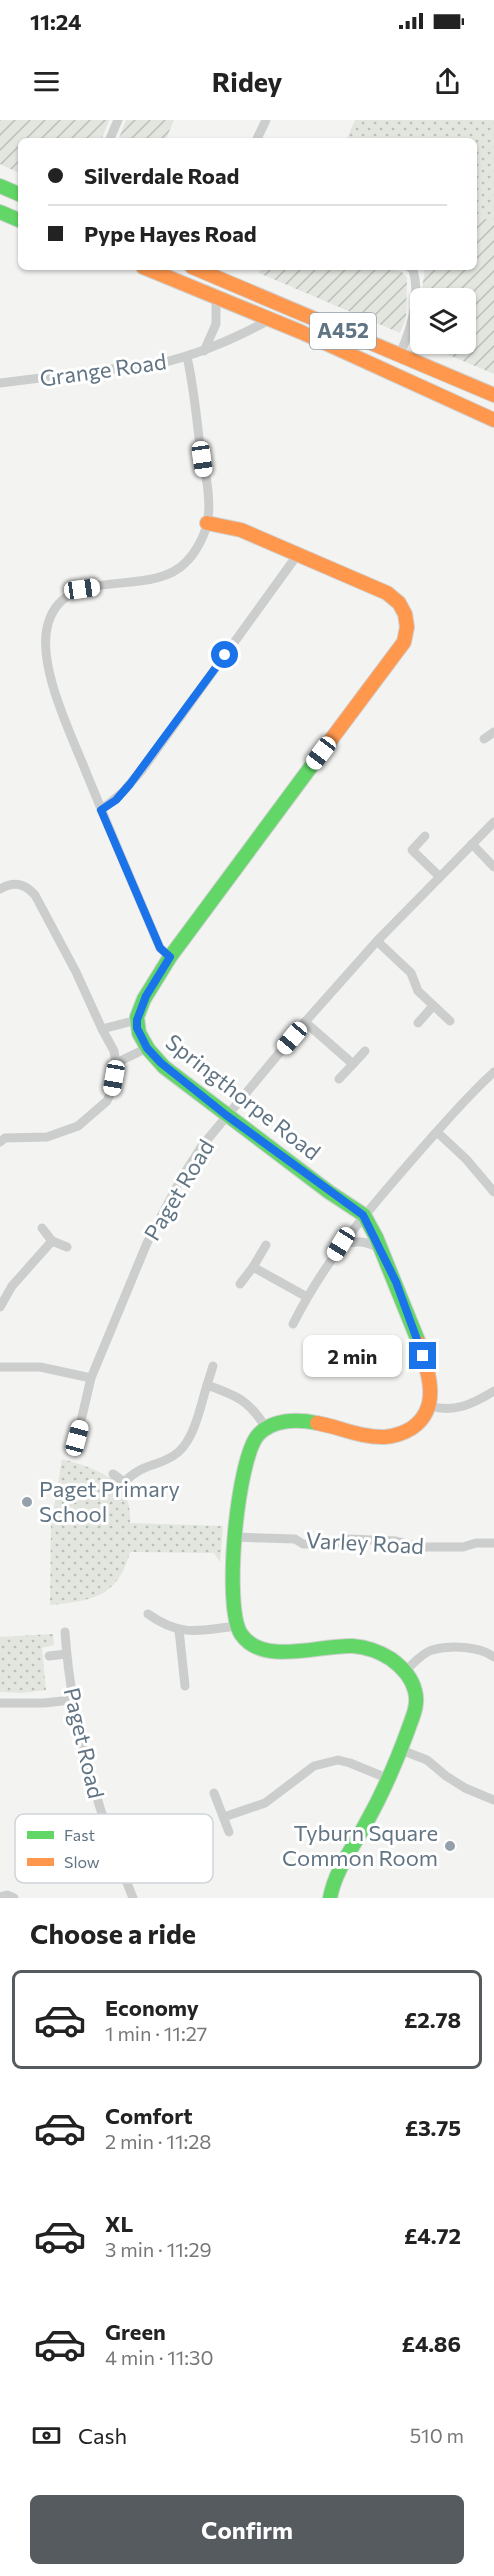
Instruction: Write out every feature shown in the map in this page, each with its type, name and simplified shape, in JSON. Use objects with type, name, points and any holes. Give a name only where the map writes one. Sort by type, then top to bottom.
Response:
[{"type":"main road","points":[[0,186],[18,194]]},
{"type":"main road","points":[[2,217],[18,220]]},
{"type":"main road","name":"A452","points":[[151,270],[301,332],[494,420]]},
{"type":"main road","name":"A452","points":[[200,270],[494,395]]},
{"type":"main road","points":[[301,332],[307,315]]},
{"type":"main road","points":[[137,1020],[146,996],[170,957],[404,642],[407,616],[397,600],[387,593],[242,530],[207,523]]},
{"type":"main road","name":"Springthorpe Road","points":[[137,1020],[137,1028],[147,1048],[161,1063],[226,1115],[363,1215]]},
{"type":"main road","points":[[330,1896],[333,1881],[389,1779],[416,1703],[405,1671],[391,1659],[368,1647],[349,1646],[291,1653],[268,1652],[245,1639],[238,1630],[234,1607],[235,1537],[246,1457],[252,1442],[266,1428],[279,1421],[303,1418],[365,1435],[398,1435],[410,1430],[421,1420],[430,1406],[429,1373],[412,1322],[382,1250],[363,1215]]},
{"type":"street","points":[[110,138],[118,120]]},
{"type":"street","points":[[257,138],[266,120]]},
{"type":"street","points":[[187,284],[192,270]]},
{"type":"street","points":[[400,354],[414,311],[414,270]]},
{"type":"street","points":[[204,351],[216,324],[216,296]]},
{"type":"street","name":"Grange Road","points":[[0,383],[160,363],[187,357],[224,344],[270,320]]},
{"type":"street","points":[[170,957],[160,948],[101,810],[55,694],[47,660],[47,625],[65,597],[82,589],[148,579],[184,565],[198,546],[207,523],[206,482],[187,357]]},
{"type":"street","points":[[101,810],[116,800],[136,777],[298,554]]},
{"type":"street","points":[[484,740],[494,732]]},
{"type":"street","name":"Paget Road","points":[[77,1438],[91,1378],[147,1243],[181,1179],[226,1115],[305,1022],[377,941],[494,822]]},
{"type":"street","points":[[425,836],[412,850],[440,877]]},
{"type":"street","points":[[472,844],[494,867]]},
{"type":"street","points":[[0,890],[15,884],[27,885],[35,895],[76,972],[114,1051],[116,1063],[112,1090],[106,1101],[78,1126],[47,1137],[2,1137]]},
{"type":"street","points":[[377,941],[411,973],[418,991],[450,1021]]},
{"type":"street","points":[[418,1023],[433,1006]]},
{"type":"street","points":[[102,1029],[137,1020]]},
{"type":"street","points":[[305,1022],[353,1064]]},
{"type":"street","points":[[116,1063],[147,1048]]},
{"type":"street","points":[[339,1079],[365,1051]]},
{"type":"street","points":[[293,1324],[307,1296],[363,1215],[436,1132],[494,1072]]},
{"type":"street","points":[[436,1132],[466,1159],[494,1192]]},
{"type":"street","points":[[42,1228],[52,1241],[67,1247]]},
{"type":"street","points":[[0,1307],[12,1286],[52,1241]]},
{"type":"street","points":[[341,1244],[361,1241],[371,1243],[382,1250]]},
{"type":"street","points":[[240,1284],[266,1245]]},
{"type":"street","points":[[253,1267],[307,1296]]},
{"type":"street","points":[[124,1482],[145,1466],[172,1457],[182,1449],[188,1439],[213,1366]]},
{"type":"street","points":[[0,1367],[40,1367],[91,1378]]},
{"type":"street","points":[[207,1385],[238,1397],[249,1404],[266,1428]]},
{"type":"street","points":[[430,1406],[445,1410],[458,1408],[494,1391]]},
{"type":"street","points":[[113,1474],[124,1482],[129,1493]]},
{"type":"street","name":"Varley Road","points":[[235,1537],[295,1539],[303,1544],[332,1545],[350,1539],[396,1541],[420,1547],[463,1547],[476,1543],[494,1543]]},
{"type":"street","points":[[148,1614],[164,1626],[179,1630],[238,1630]]},
{"type":"street","points":[[179,1630],[185,1686]]},
{"type":"street","name":"Paget Road","points":[[65,1632],[71,1700],[102,1814]]},
{"type":"street","points":[[405,1671],[431,1650],[455,1648],[487,1652],[494,1657]]},
{"type":"street","points":[[49,1656],[66,1654]]},
{"type":"street","points":[[0,1703],[44,1703],[71,1700]]},
{"type":"street","points":[[401,1750],[428,1760],[446,1776],[489,1798]]},
{"type":"street","points":[[224,1817],[265,1803],[314,1766],[338,1760],[350,1762],[389,1779]]},
{"type":"street","points":[[214,1793],[229,1832]]},
{"type":"street","name":"Paget Road","points":[[127,1883],[133,1898]]},
{"type":"street","points":[[0,1897],[7,1895],[14,1898]]},
{"type":"shaded area","points":[[0,120],[109,120],[102,138],[18,138],[18,173],[0,164]]},
{"type":"shaded area","points":[[126,120],[174,120],[166,138],[119,138]]},
{"type":"shaded area","points":[[355,120],[494,120],[494,222],[477,215],[477,138],[347,138]]},
{"type":"shaded area","points":[[477,215],[494,222],[494,374],[446,354],[476,354],[476,288],[422,288],[425,270],[477,270]]},
{"type":"shaded area","points":[[260,270],[401,271],[407,278],[406,318],[400,333],[259,273]]},
{"type":"shaded area","points":[[62,1459],[100,1472],[119,1486],[126,1496],[130,1523],[223,1526],[220,1562],[214,1553],[130,1552],[118,1579],[101,1594],[79,1601],[50,1605],[51,1526]]},
{"type":"shaded area","points":[[53,1634],[54,1645],[42,1648],[46,1690],[22,1693],[0,1692],[0,1637]]},
{"type":"traffic: fast","points":[[0,186],[18,194]]},
{"type":"traffic: fast","points":[[0,212],[18,220]]},
{"type":"traffic: fast","points":[[330,741],[170,957],[144,999],[137,1017],[139,1033],[148,1049],[164,1067],[329,1192],[364,1215],[376,1237],[419,1343]]},
{"type":"traffic: fast","points":[[317,1423],[293,1421],[270,1426],[258,1435],[251,1449],[239,1501],[233,1565],[233,1595],[236,1619],[241,1634],[251,1644],[263,1650],[278,1652],[340,1646],[373,1650],[391,1659],[406,1673],[414,1686],[416,1696],[415,1711],[399,1755],[371,1814],[340,1869],[330,1898]]},
{"type":"traffic: slow","points":[[150,270],[301,332],[494,420]]},
{"type":"traffic: slow","points":[[199,270],[494,395]]},
{"type":"traffic: slow","points":[[207,523],[241,530],[387,593],[399,603],[405,614],[407,627],[404,642],[330,741]]},
{"type":"traffic: slow","points":[[317,1423],[376,1437],[396,1435],[412,1428],[421,1420],[430,1400],[429,1377],[419,1343]]},
{"type":"place","name":"Paget Primary School","points":[[27,1502]]},
{"type":"place","name":"Tyburn Square Common Room","points":[[450,1846]]},
{"type":"route","points":[[225,655],[130,784],[116,800],[101,810],[160,948],[170,957],[146,996],[137,1020],[137,1028],[147,1048],[161,1063],[245,1129],[363,1215],[396,1282],[423,1356]]}]
